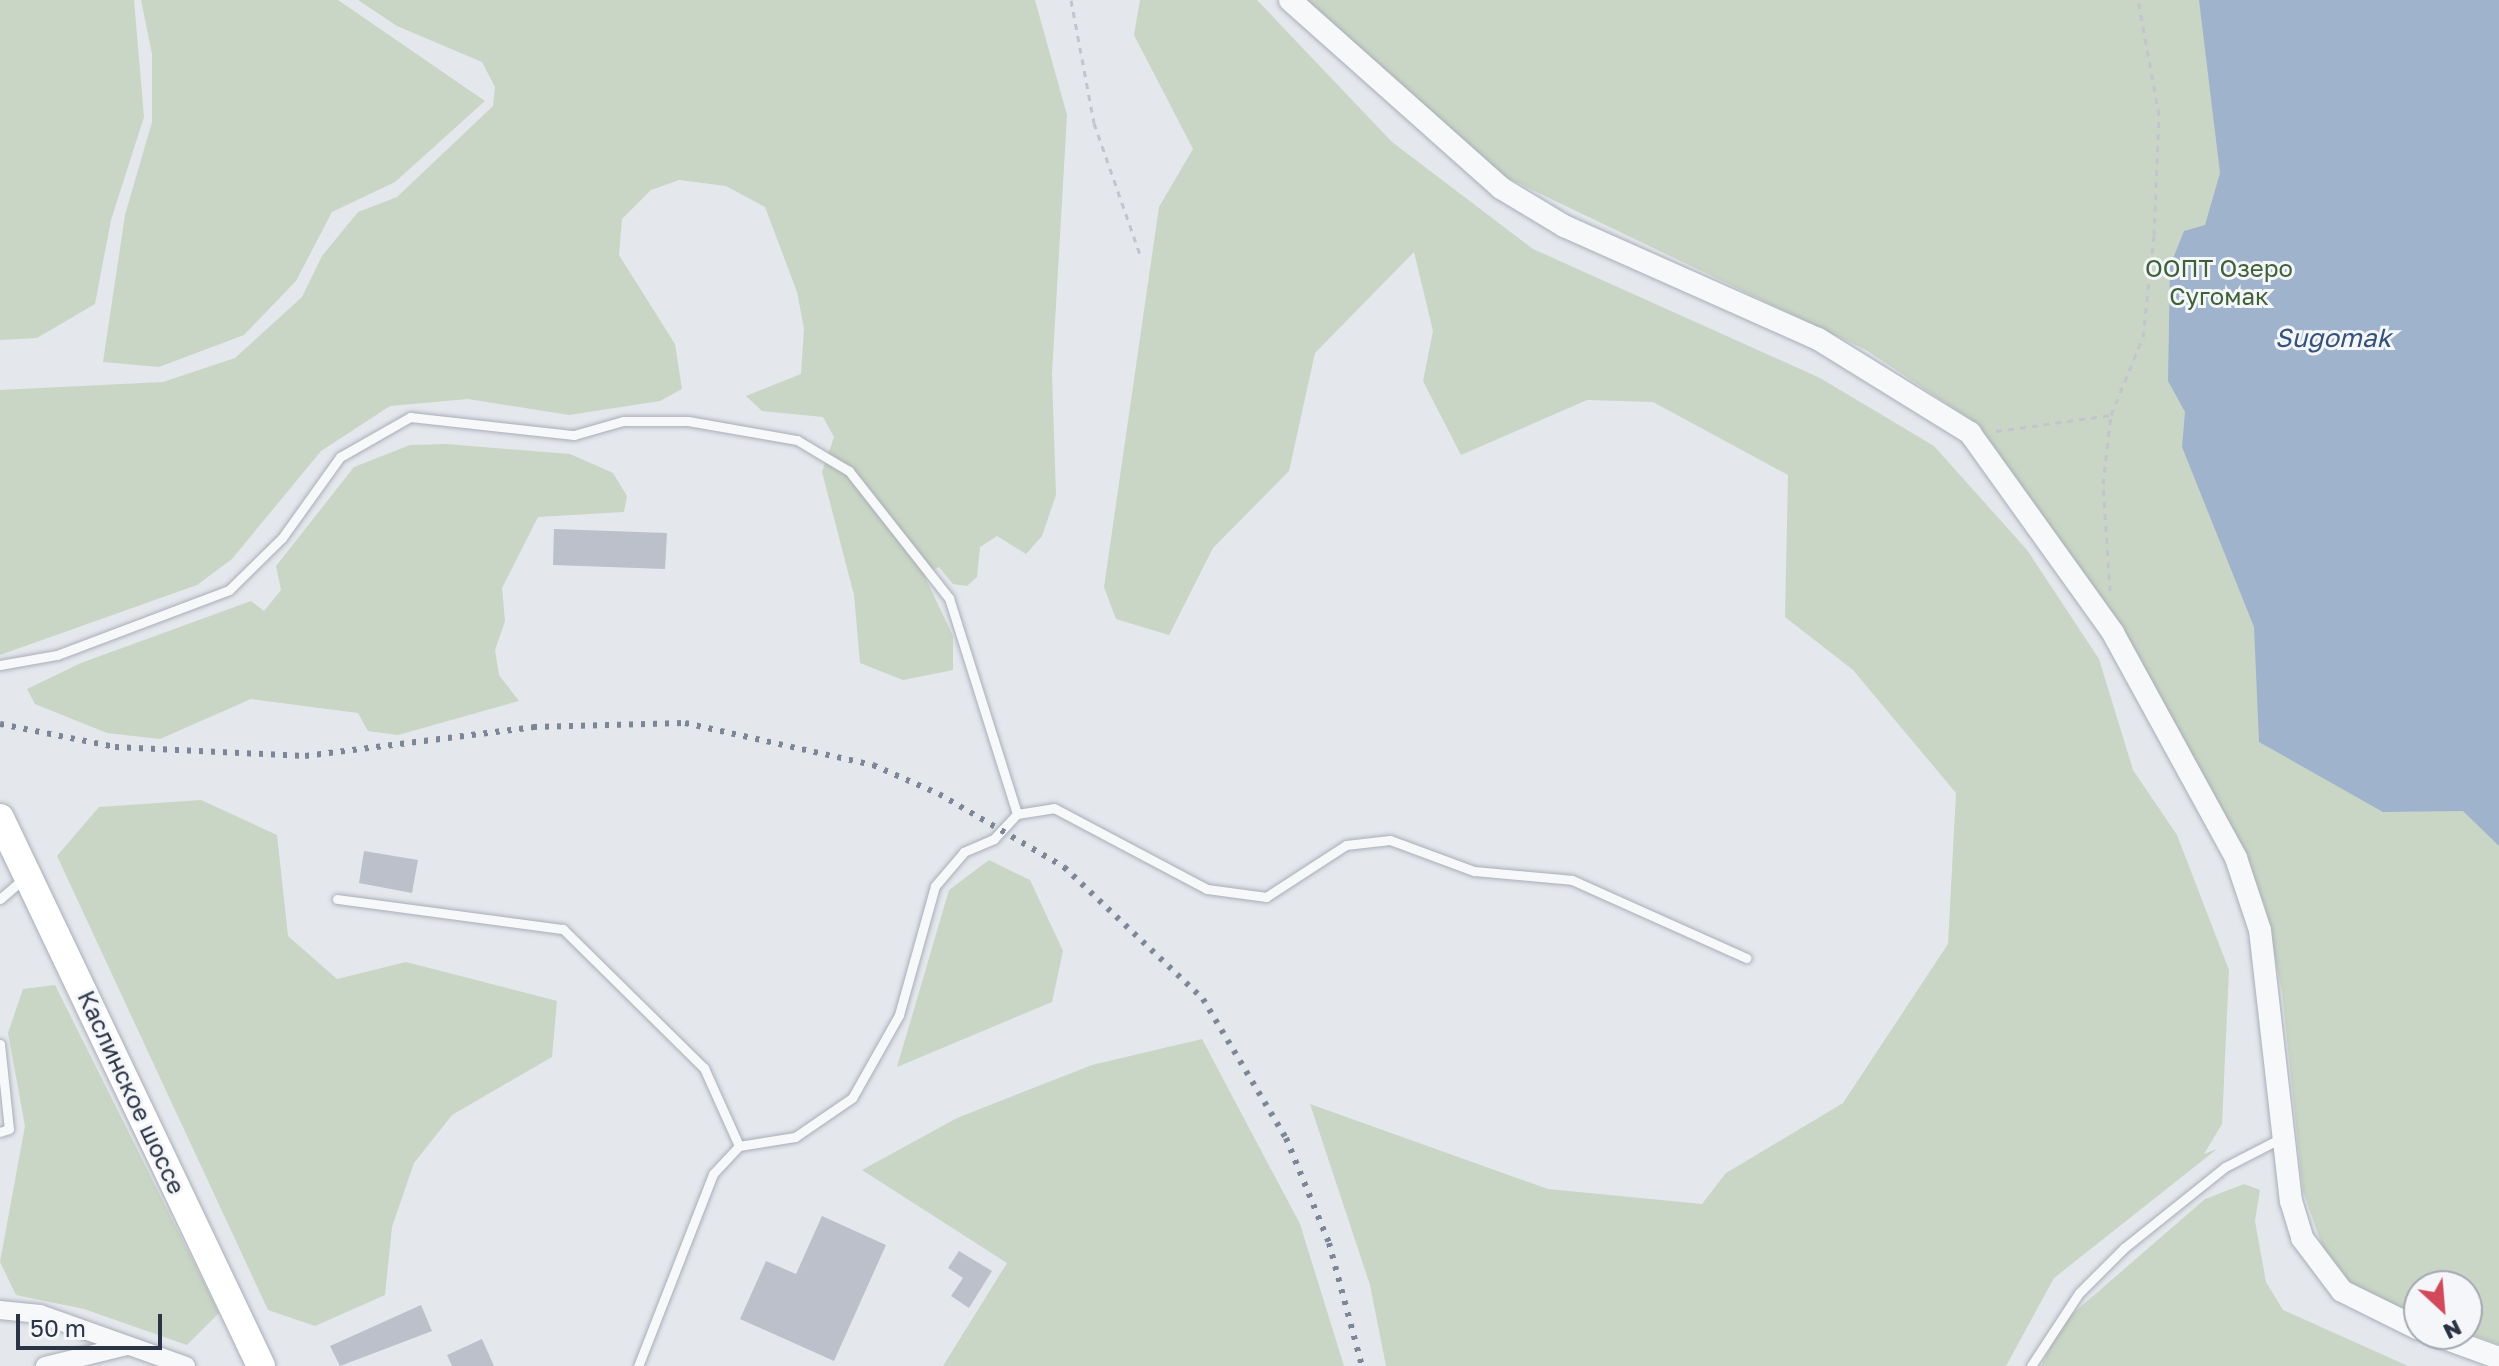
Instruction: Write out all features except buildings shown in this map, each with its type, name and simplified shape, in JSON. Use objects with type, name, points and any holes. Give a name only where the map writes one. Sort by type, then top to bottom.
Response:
[{"type":"main road","name":"Каслинское шоссе","points":[[0,818],[261,1366]]},
{"type":"street","points":[[1290,0],[1501,188],[1564,226],[1818,339],[1970,433],[2113,633],[2236,858],[2260,930],[2291,1201],[2323,1272],[2375,1313],[2403,1323]]},
{"type":"street","points":[[0,1310],[40,1314],[186,1366]]},
{"type":"street","points":[[45,1366],[130,1346]]},
{"type":"street","points":[[2477,1350],[2499,1358]]},
{"type":"lane","points":[[0,665],[57,655],[229,590],[282,538],[340,457],[410,417],[574,435],[623,421],[688,421],[797,440],[849,471],[894,521],[949,598],[1017,814]]},
{"type":"lane","points":[[638,1366],[713,1174],[739,1146],[795,1137],[852,1098],[899,1015],[935,886],[964,852],[994,839],[1017,814],[1054,808],[1207,889],[1266,897],[1346,845],[1390,840],[1474,871],[1572,880],[1746,958]]},
{"type":"lane","points":[[0,899],[26,875]]},
{"type":"lane","points":[[337,899],[563,929],[704,1068],[739,1146]]},
{"type":"lane","points":[[0,1044],[9,1129],[0,1132]]},
{"type":"lane","points":[[2031,1366],[2079,1293],[2124,1248],[2225,1167],[2283,1137]]},
{"type":"path","points":[[1071,0],[1094,123],[1141,257]]},
{"type":"path","points":[[2113,633],[2103,484],[2111,415],[2143,337],[2154,235],[2159,115],[2138,0]]},
{"type":"path","points":[[1970,433],[2111,415]]},
{"type":"green space","points":[[0,0],[134,0],[144,117],[111,220],[95,304],[37,338],[0,340]]},
{"type":"green space","points":[[141,0],[338,0],[485,101],[395,182],[332,212],[296,281],[244,335],[159,367],[103,362],[125,215],[152,122],[152,54]]},
{"type":"green space","points":[[358,0],[1035,0],[1067,115],[1052,374],[1056,495],[1042,536],[1026,554],[997,536],[980,547],[977,577],[967,586],[953,584],[939,567],[924,575],[953,636],[953,670],[903,680],[860,663],[854,595],[822,472],[834,437],[823,417],[762,411],[746,396],[801,374],[804,329],[797,292],[765,207],[726,186],[679,180],[651,190],[622,219],[619,255],[675,344],[682,389],[660,401],[569,415],[468,399],[390,406],[321,451],[232,559],[197,585],[0,655],[0,390],[163,382],[235,358],[302,297],[322,256],[358,212],[397,197],[493,106],[495,87],[482,62],[397,26]]},
{"type":"green space","points":[[1140,0],[1257,0],[1392,142],[1533,249],[1820,378],[1934,446],[2027,550],[2099,659],[2133,770],[2177,835],[2229,970],[2222,1124],[2204,1154],[2217,1149],[2054,1278],[2006,1366],[1386,1366],[1370,1285],[1310,1104],[1548,1189],[1702,1204],[1726,1173],[1843,1103],[1948,944],[1956,793],[1853,670],[1785,617],[1788,475],[1653,402],[1587,400],[1461,455],[1423,381],[1433,331],[1414,252],[1315,353],[1289,471],[1213,548],[1169,635],[1116,619],[1104,587],[1159,207],[1193,149],[1134,35]]},
{"type":"green space","name":"ООПТ Озеро Сугомак","points":[[1307,0],[2499,0],[2499,1344],[2483,1338],[2483,1270],[2403,1270],[2403,1308],[2347,1282],[2326,1257],[2303,1191],[2282,992],[2265,907],[2243,850],[2121,630],[1976,423],[1866,350],[1495,172]]},
{"type":"green space","points":[[446,444],[570,454],[613,473],[627,496],[624,512],[538,517],[502,588],[505,621],[495,650],[499,675],[519,701],[398,735],[368,731],[358,713],[251,699],[160,739],[107,733],[35,704],[27,689],[81,663],[251,601],[264,611],[281,590],[276,566],[354,467],[410,445]]},
{"type":"green space","points":[[201,800],[277,835],[288,936],[337,979],[406,962],[557,1001],[552,1057],[452,1115],[414,1163],[392,1227],[385,1295],[315,1326],[268,1310],[57,856],[99,807]]},
{"type":"green space","points":[[989,860],[1030,880],[1063,951],[1052,1002],[897,1067],[949,890]]},
{"type":"green space","points":[[55,985],[219,1313],[187,1345],[84,1309],[16,1295],[0,1262],[25,1126],[8,1033],[23,989]]},
{"type":"green space","points":[[1202,1039],[1300,1224],[1344,1366],[943,1366],[1007,1263],[862,1170],[957,1118],[1092,1065]]},
{"type":"green space","points":[[2244,1184],[2260,1190],[2255,1221],[2266,1282],[2283,1310],[2408,1366],[2041,1366],[2063,1322],[2205,1199]]},
{"type":"water","name":"Sugomak","points":[[2199,0],[2499,0],[2499,846],[2463,811],[2383,812],[2259,742],[2254,627],[2182,447],[2185,412],[2168,381],[2170,266],[2184,231],[2205,225],[2220,173]]},
{"type":"railway","points":[[0,724],[115,747],[305,756],[533,727],[685,723],[873,765],[939,794],[1064,867],[1203,999],[1286,1138],[1329,1243],[1362,1366]]}]
